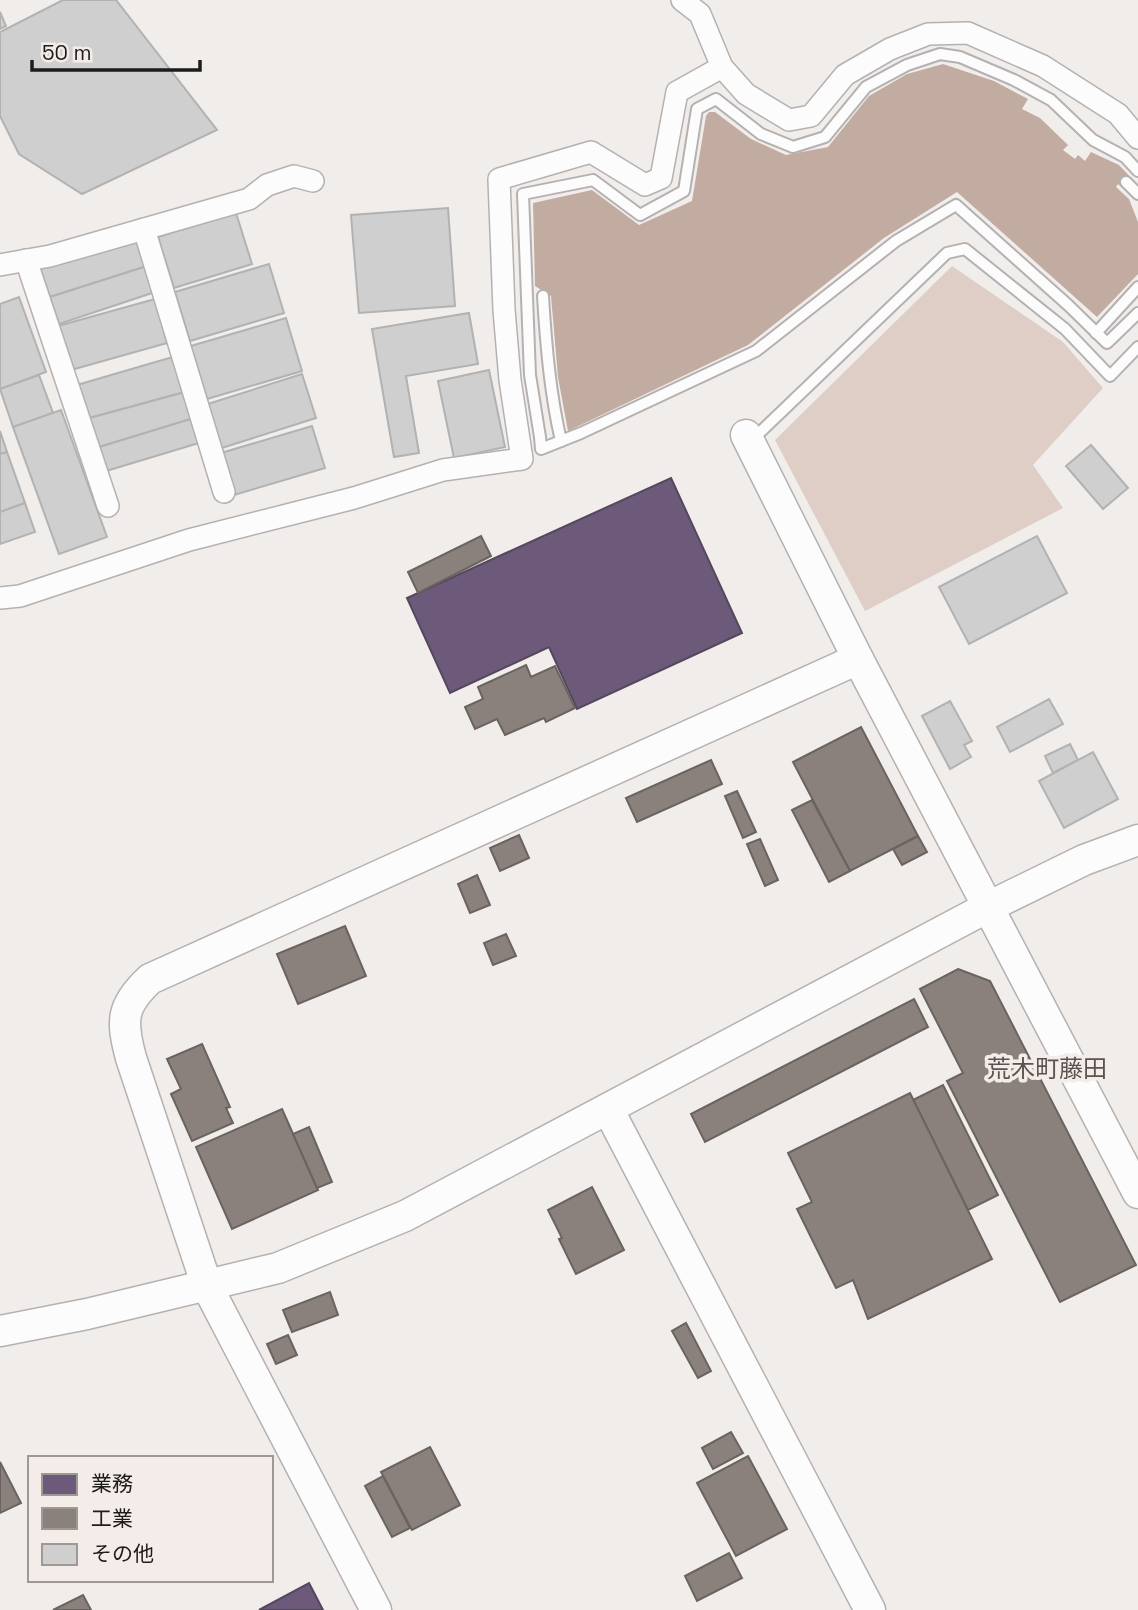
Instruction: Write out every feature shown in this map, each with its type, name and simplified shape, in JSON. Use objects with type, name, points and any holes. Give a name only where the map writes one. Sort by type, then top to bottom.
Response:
[{"type":"street","points":[[682,0],[700,14],[722,67],[746,93],[789,120],[811,116],[845,75],[890,49],[928,34],[968,33],[1043,66],[1118,114],[1138,138]]},
{"type":"street","points":[[0,598],[20,596],[189,540],[354,498],[443,470],[522,459],[510,380],[504,310],[499,179],[591,152],[645,185],[661,178],[677,92],[722,67]]},
{"type":"street","points":[[0,265],[50,256],[249,200],[267,185],[294,176],[313,181]]},
{"type":"street","points":[[145,229],[224,492]]},
{"type":"street","points":[[26,260],[108,506]]},
{"type":"street","points":[[747,439],[858,659],[1138,1193]]},
{"type":"street","points":[[376,1610],[207,1286],[125,1037],[126,1010],[135,993],[150,979],[858,659]]},
{"type":"street","points":[[0,1331],[87,1314],[278,1268],[405,1216],[988,907],[1084,860],[1138,841]]},
{"type":"street","points":[[608,1108],[870,1610]]},
{"type":"lane","points":[[1138,171],[1125,157],[1093,140],[1051,100],[1014,80],[960,57],[940,54],[907,65],[866,87],[825,137],[793,147],[761,134],[716,99],[697,109],[684,191],[640,215],[593,180],[523,194],[530,375],[541,450],[756,351],[896,241],[956,205],[1107,343],[1138,313]]},
{"type":"lane","points":[[1126,182],[1138,194]]},
{"type":"lane","points":[[747,439],[947,253],[965,249],[1065,329],[1110,376],[1138,347]]},
{"type":"lane","points":[[1096,333],[1138,287]]},
{"type":"lane","points":[[543,296],[547,360],[561,441]]},
{"type":"shaded area","points":[[943,64],[994,81],[1028,99],[1022,109],[1040,118],[1068,145],[1063,150],[1075,159],[1078,155],[1085,161],[1091,152],[1119,165],[1136,183],[1127,192],[1118,184],[1116,187],[1129,199],[1138,222],[1138,274],[1097,317],[957,192],[884,238],[748,345],[568,431],[558,377],[551,296],[535,286],[533,203],[592,190],[639,225],[692,201],[706,116],[709,112],[715,112],[751,139],[786,155],[828,147],[869,96],[907,74]]},
{"type":"shaded area","points":[[952,266],[1063,342],[1103,388],[1033,465],[1063,508],[865,611],[775,440]]},
{"type":"building: 業務","points":[[671,478],[742,633],[577,709],[549,647],[450,693],[407,598]]},
{"type":"building: 業務","points":[[309,1583],[323,1610],[259,1610]]},
{"type":"building: 工業","points":[[481,536],[491,556],[418,593],[408,572]]},
{"type":"building: 工業","points":[[526,665],[531,677],[555,666],[575,708],[546,722],[544,718],[505,735],[497,719],[475,729],[465,707],[483,699],[478,687]]},
{"type":"building: 工業","points":[[861,727],[918,836],[850,871],[793,762]]},
{"type":"building: 工業","points":[[711,760],[722,784],[637,822],[626,798]]},
{"type":"building: 工業","points":[[737,791],[756,832],[743,838],[725,796]]},
{"type":"building: 工業","points":[[812,800],[850,871],[829,882],[792,810]]},
{"type":"building: 工業","points":[[519,835],[529,858],[500,871],[490,848]]},
{"type":"building: 工業","points":[[918,836],[927,852],[902,865],[893,849]]},
{"type":"building: 工業","points":[[760,839],[778,880],[765,886],[747,844]]},
{"type":"building: 工業","points":[[477,875],[490,905],[470,913],[458,884]]},
{"type":"building: 工業","points":[[345,926],[366,976],[298,1004],[277,954]]},
{"type":"building: 工業","points":[[506,934],[516,956],[493,965],[484,943]]},
{"type":"building: 工業","points":[[958,969],[990,981],[1136,1265],[1060,1302],[947,1081],[963,1073],[920,989]]},
{"type":"building: 工業","points":[[914,999],[928,1027],[705,1142],[691,1114]]},
{"type":"building: 工業","points":[[202,1044],[230,1107],[226,1108],[233,1123],[192,1141],[171,1094],[181,1089],[167,1059]]},
{"type":"building: 工業","points":[[943,1085],[998,1195],[968,1210],[913,1100]]},
{"type":"building: 工業","points":[[910,1093],[992,1259],[868,1319],[853,1280],[836,1288],[797,1209],[812,1202],[788,1153]]},
{"type":"building: 工業","points":[[282,1109],[318,1190],[232,1229],[196,1147]]},
{"type":"building: 工業","points":[[309,1127],[332,1182],[317,1188],[293,1134]]},
{"type":"building: 工業","points":[[592,1187],[624,1250],[576,1274],[548,1210]]},
{"type":"building: 工業","points":[[330,1292],[338,1315],[292,1332],[283,1310]]},
{"type":"building: 工業","points":[[686,1323],[711,1371],[698,1378],[672,1331]]},
{"type":"building: 工業","points":[[288,1335],[297,1355],[276,1364],[267,1344]]},
{"type":"building: 工業","points":[[731,1432],[743,1453],[713,1469],[702,1448]]},
{"type":"building: 工業","points":[[430,1447],[460,1505],[412,1530],[381,1472]]},
{"type":"building: 工業","points":[[748,1456],[787,1529],[736,1556],[697,1483]]},
{"type":"building: 工業","points":[[0,1462],[21,1503],[0,1513]]},
{"type":"building: 工業","points":[[383,1476],[410,1528],[392,1537],[365,1486]]},
{"type":"building: 工業","points":[[729,1553],[742,1578],[697,1601],[685,1576]]},
{"type":"building: 工業","points":[[83,1595],[91,1610],[53,1610]]},
{"type":"building: その他","points":[[63,0],[116,0],[217,130],[82,194],[19,154],[0,116],[0,32]]},
{"type":"building: その他","points":[[0,12],[6,26],[0,29]]},
{"type":"building: その他","points":[[448,208],[455,306],[359,313],[351,215]]},
{"type":"building: その他","points":[[236,213],[252,264],[174,288],[158,237]]},
{"type":"building: その他","points":[[138,238],[147,266],[50,297],[40,268]]},
{"type":"building: その他","points":[[269,264],[284,313],[190,341],[175,292]]},
{"type":"building: その他","points":[[147,266],[155,292],[59,324],[50,297]]},
{"type":"building: その他","points":[[19,297],[46,372],[0,389],[0,304]]},
{"type":"building: その他","points":[[155,299],[167,343],[71,370],[58,326]]},
{"type":"building: その他","points":[[469,313],[478,364],[406,376],[419,453],[394,457],[372,329]]},
{"type":"building: その他","points":[[286,318],[302,371],[207,399],[191,346]]},
{"type":"building: その他","points":[[176,356],[185,392],[86,419],[77,385]]},
{"type":"building: その他","points":[[489,370],[505,447],[454,458],[438,381]]},
{"type":"building: その他","points":[[302,374],[316,418],[222,448],[208,404]]},
{"type":"building: その他","points":[[39,375],[53,413],[13,427],[0,389]]},
{"type":"building: その他","points":[[185,392],[194,418],[96,448],[86,419]]},
{"type":"building: その他","points":[[61,410],[107,537],[59,554],[13,427]]},
{"type":"building: その他","points":[[194,418],[202,442],[103,472],[96,448]]},
{"type":"building: その他","points":[[312,426],[325,468],[234,495],[221,453]]},
{"type":"building: その他","points":[[0,431],[7,452],[0,454]]},
{"type":"building: その他","points":[[1091,445],[1128,488],[1103,509],[1066,466]]},
{"type":"building: その他","points":[[7,452],[25,503],[0,512],[0,454]]},
{"type":"building: その他","points":[[25,503],[35,532],[0,544],[0,512]]},
{"type":"building: その他","points":[[1037,536],[1067,593],[969,644],[939,587]]},
{"type":"building: その他","points":[[1049,699],[1063,724],[1010,752],[997,727]]},
{"type":"building: その他","points":[[950,701],[972,741],[964,745],[971,757],[950,769],[922,716]]},
{"type":"building: その他","points":[[1070,744],[1078,760],[1053,773],[1045,756]]},
{"type":"building: その他","points":[[1093,752],[1118,799],[1064,828],[1039,781]]},
{"type":"district","name":"荒木町藤田","points":[[1047,1068]]}]
